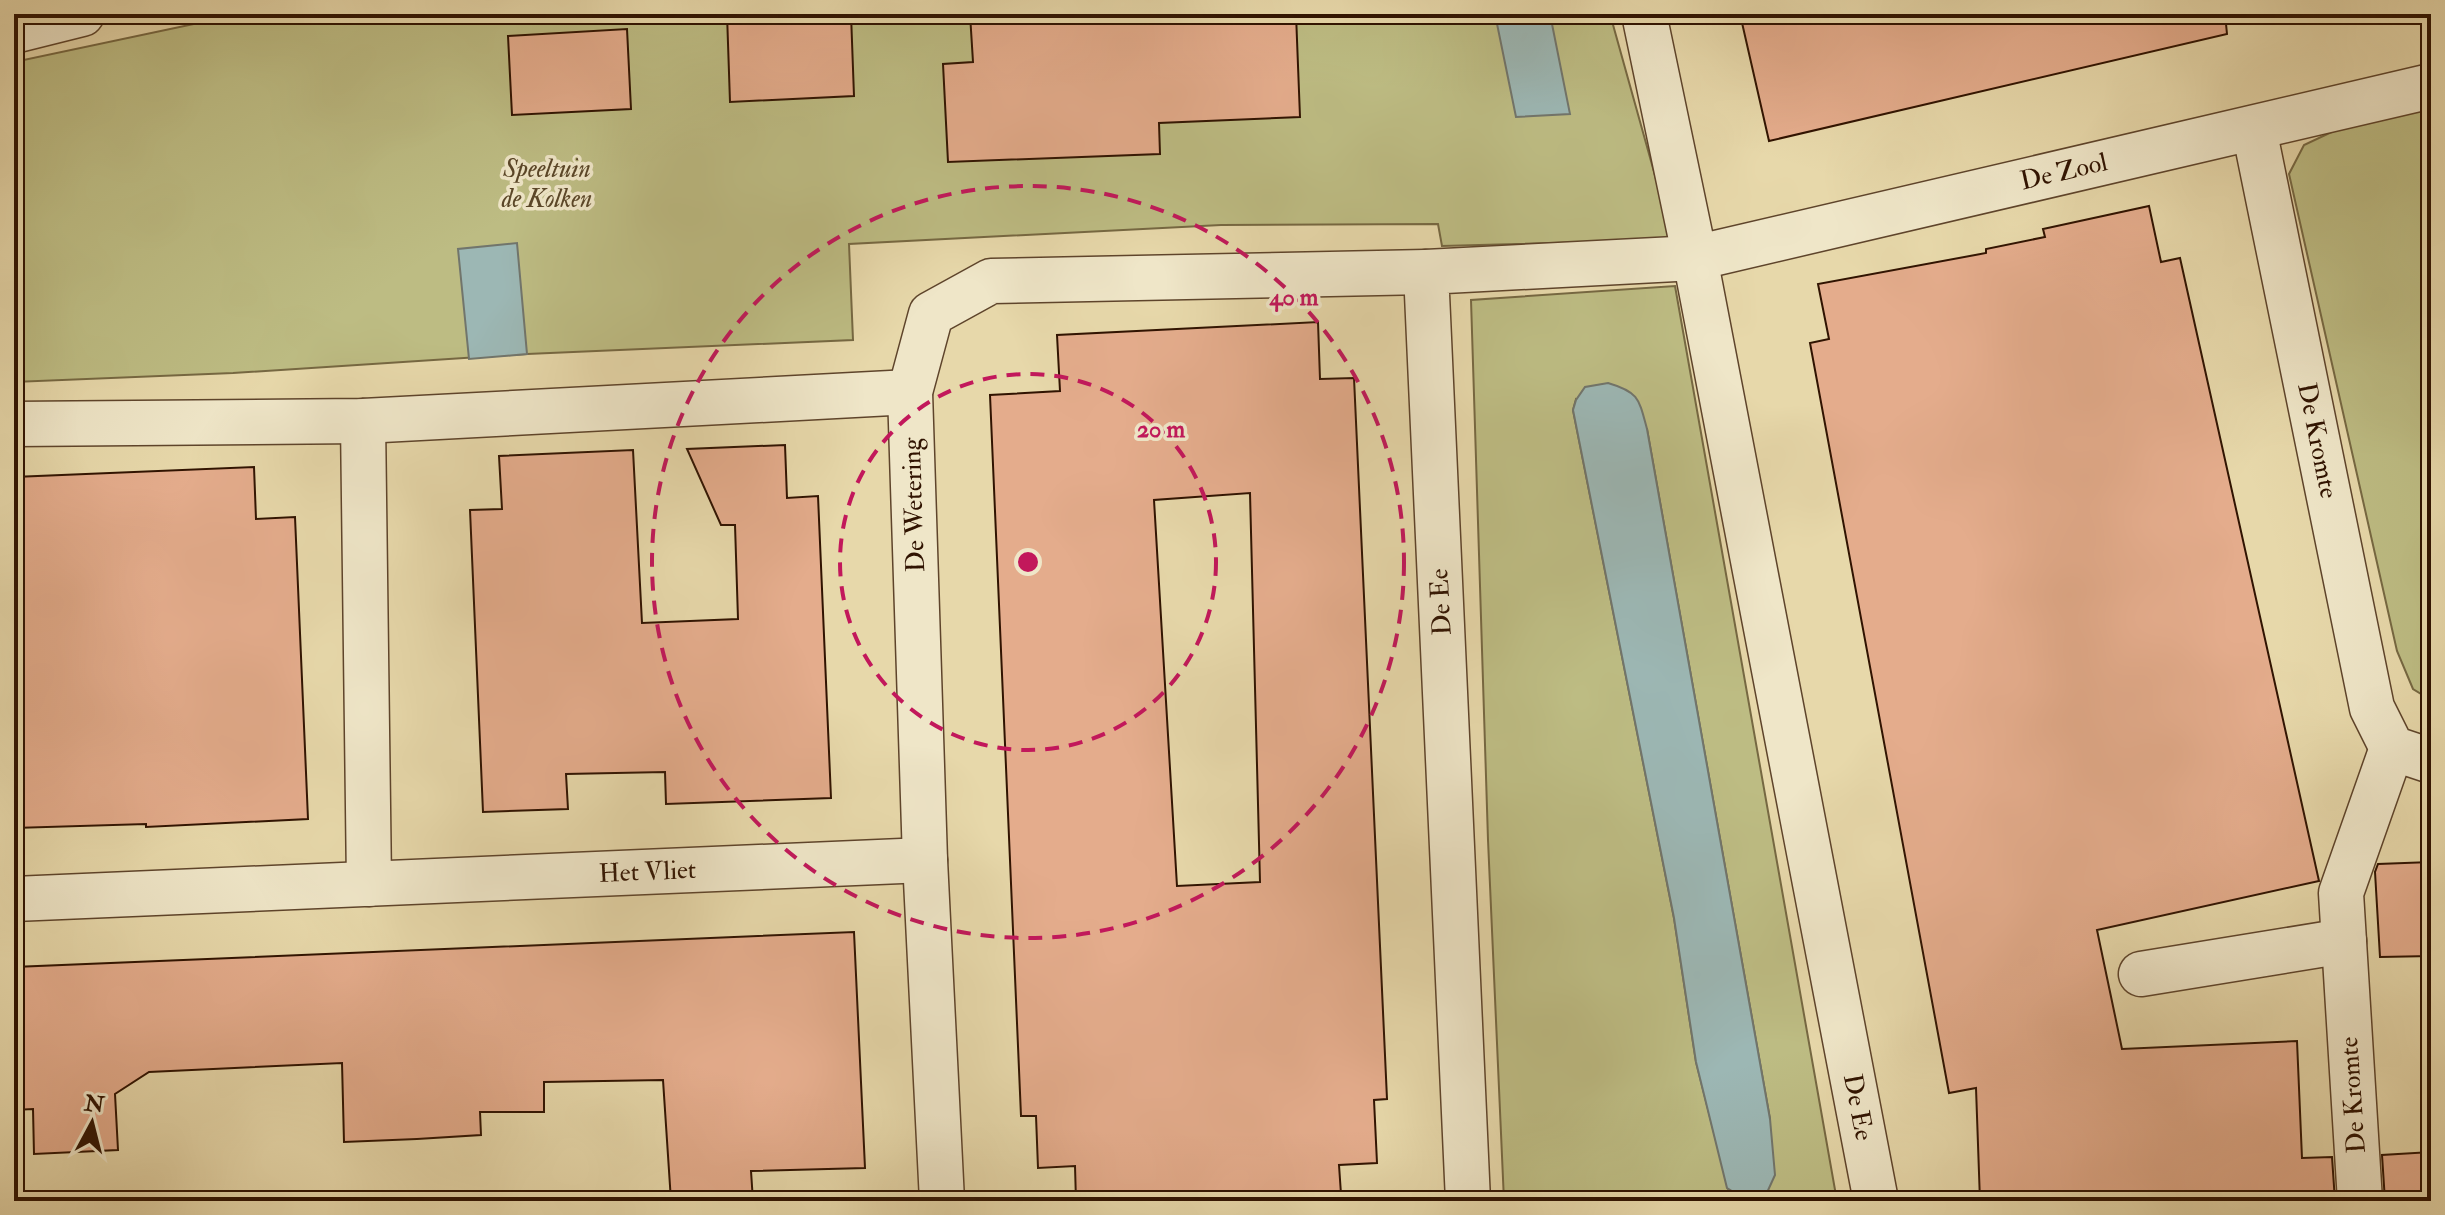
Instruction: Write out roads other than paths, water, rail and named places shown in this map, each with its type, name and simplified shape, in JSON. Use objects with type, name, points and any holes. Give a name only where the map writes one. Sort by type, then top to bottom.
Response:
[{"type":"street","points":[[14,31],[82,14]]},
{"type":"street","name":"De Ee","points":[[1644,14],[1695,258],[1876,1201]]},
{"type":"street","name":"De Zool","points":[[1695,258],[2431,86]]},
{"type":"street","name":"De Kromte","points":[[2254,129],[2372,708],[2412,755],[2341,893],[2360,1201]]},
{"type":"street","points":[[1426,272],[1695,258]]},
{"type":"street","name":"De Ee","points":[[1426,272],[1468,1201]]},
{"type":"street","name":"De Wetering","points":[[942,1201],[925,860],[910,392],[931,314],[991,281],[1426,272]]},
{"type":"street","points":[[14,424],[363,421],[910,392]]},
{"type":"street","points":[[363,421],[369,884]]},
{"type":"street","name":"Het Vliet","points":[[14,899],[925,860]]},
{"type":"street","points":[[2141,974],[2344,941]]},
{"type":"water","points":[[1495,14],[1550,14],[1570,114],[1516,117]]},
{"type":"water","points":[[517,243],[527,354],[469,359],[458,249]]},
{"type":"water","points":[[1608,383],[1636,398],[1647,429],[1770,1119],[1775,1175],[1765,1197],[1745,1199],[1727,1188],[1696,1062],[1674,918],[1573,410],[1585,387]]},
{"type":"park label","name":"Speeltuin de Kolken","points":[[547,184]]}]
